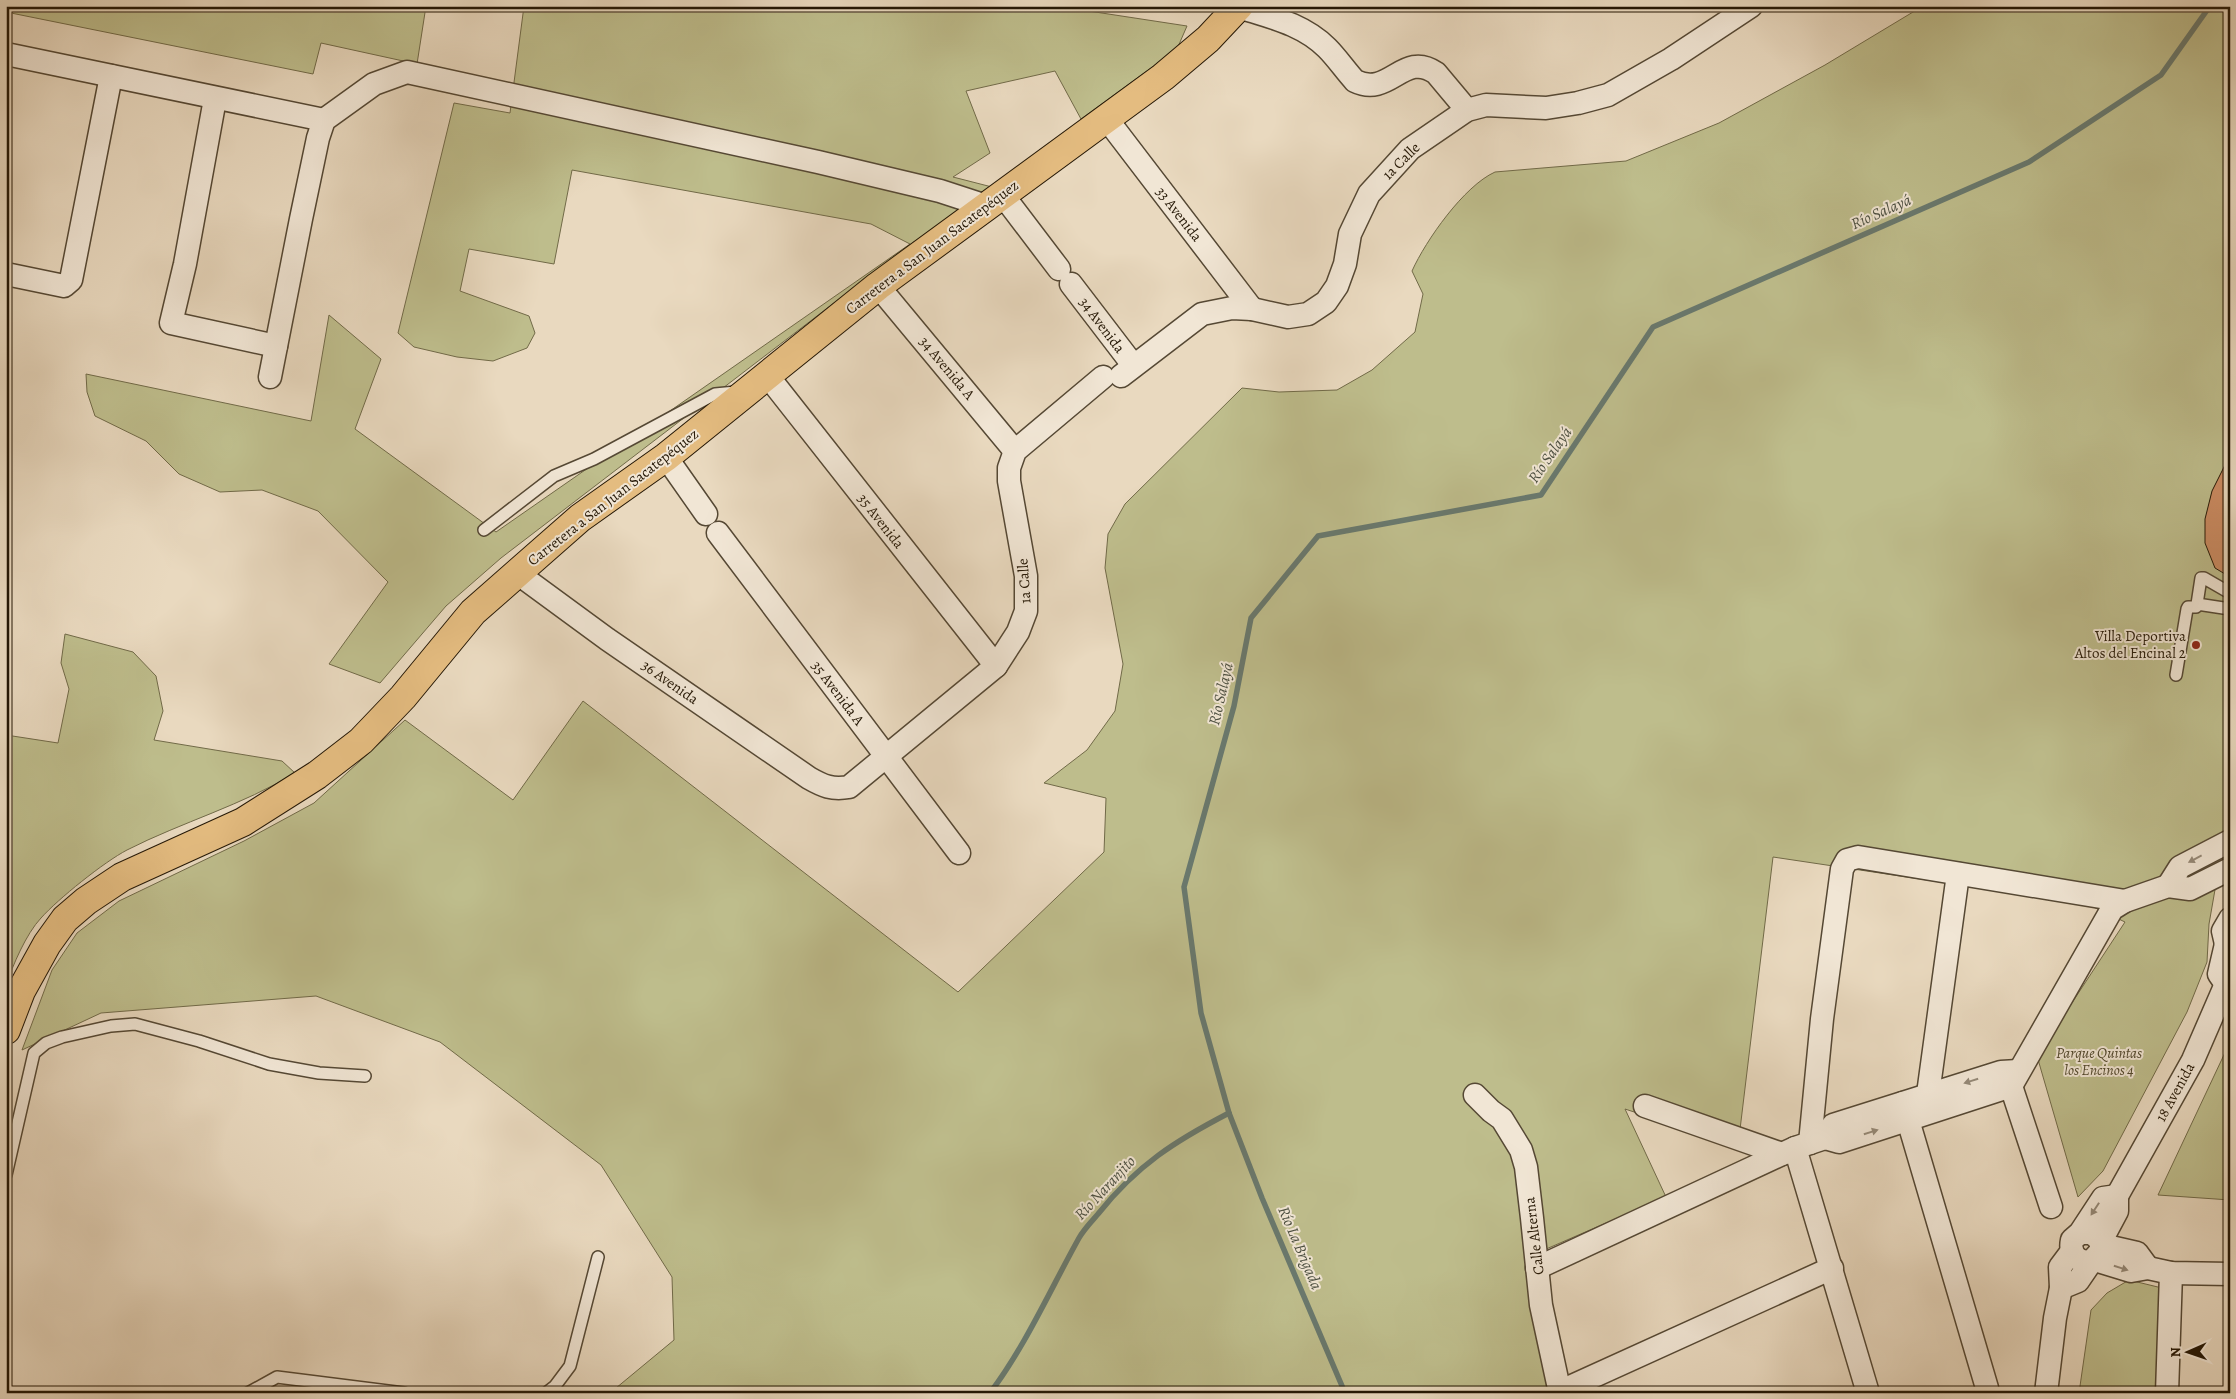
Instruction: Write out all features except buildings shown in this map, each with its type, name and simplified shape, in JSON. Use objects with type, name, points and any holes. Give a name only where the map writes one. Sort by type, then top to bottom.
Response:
[{"type":"main road","name":"Carretera a San Juan Sacatepéquez","points":[[6,1030],[21,991],[47,944],[65,919],[86,901],[122,877],[243,822],[317,776],[361,741],[403,697],[472,612],[580,518],[666,457],[878,286],[1163,77],[1208,39],[1239,6]]},
{"type":"street","points":[[1239,6],[1290,24],[1313,36],[1327,48],[1354,81],[1367,86],[1383,83],[1406,68],[1414,66],[1430,68],[1467,110]]},
{"type":"street","name":"1a Calle","points":[[826,787],[838,789],[849,787],[996,666],[1018,632],[1026,611],[1026,576],[1008,481],[1009,468],[1015,451],[1202,314],[1232,308],[1252,309],[1288,317],[1308,314],[1326,302],[1337,286],[1350,234],[1369,194],[1410,148],[1467,110],[1486,105],[1546,108],[1578,103],[1608,95],[1671,59],[1751,6]]},
{"type":"street","points":[[6,54],[215,99],[324,120]]},
{"type":"street","points":[[270,377],[303,210],[324,120],[374,84],[407,72],[818,162],[940,191],[994,200]]},
{"type":"street","points":[[6,274],[56,286],[64,286],[71,280],[111,76]]},
{"type":"street","points":[[215,99],[185,264],[171,323],[276,346]]},
{"type":"street","name":"33 Avenida","points":[[1106,118],[1252,309]]},
{"type":"street","name":"34 Avenida","points":[[994,200],[1065,276],[1119,373]]},
{"type":"street","name":"34 Avenida A","points":[[878,286],[1015,451]]},
{"type":"street","name":"35 Avenida","points":[[767,375],[996,666]]},
{"type":"street","points":[[666,457],[706,514]]},
{"type":"street","name":"35 Avenida A","points":[[718,533],[959,853]]},
{"type":"street","name":"36 Avenida","points":[[517,573],[615,644],[801,772],[826,787]]},
{"type":"street","points":[[2168,886],[2180,867],[2230,841]]},
{"type":"street","points":[[1860,1390],[1803,1146],[1842,869],[1847,860],[1858,857],[2125,901]]},
{"type":"street","points":[[1537,1268],[1803,1146],[1833,1125],[1906,1111],[2014,1079],[2103,920],[2112,909],[2125,901],[2168,886],[2190,889],[2230,869]]},
{"type":"street","points":[[1928,1094],[1958,874]]},
{"type":"street","name":"18 Avenida","points":[[2090,1248],[2103,1198],[2117,1196],[2193,1060],[2228,983],[2220,974],[2228,945],[2223,931],[2230,919]]},
{"type":"street","points":[[1906,1111],[1928,1094],[2001,1072],[2014,1079],[2051,1207]]},
{"type":"street","name":"Calle Alterna","points":[[1475,1095],[1502,1119],[1522,1150],[1526,1167],[1545,1330],[1560,1392]]},
{"type":"street","points":[[1645,1106],[1803,1146]]},
{"type":"street","points":[[1906,1111],[1987,1388]]},
{"type":"street","points":[[2046,1393],[2055,1318],[2061,1288],[2078,1281],[2090,1248],[2137,1253],[2148,1268],[2171,1273],[2230,1274]]},
{"type":"street","points":[[1560,1392],[1832,1268]]},
{"type":"street","points":[[2167,1393],[2171,1273]]},
{"type":"lane","points":[[484,530],[554,476],[594,459],[715,394],[746,391]]},
{"type":"lane","points":[[2176,675],[2187,609],[2188,607],[2196,607],[2201,578],[2230,593]]},
{"type":"lane","points":[[2197,604],[2230,608]]},
{"type":"lane","points":[[6,1174],[34,1053],[46,1043],[62,1037],[111,1026],[135,1024],[199,1041],[269,1064],[319,1072],[365,1076]]},
{"type":"lane","points":[[546,1393],[555,1386],[570,1366],[598,1257]]},
{"type":"lane","points":[[248,1393],[277,1377],[404,1393]]},
{"type":"green space","points":[[6,6],[426,6],[417,64],[321,43],[313,74],[6,12]]},
{"type":"green space","points":[[524,6],[1069,6],[1069,8],[1187,26],[1177,49],[1081,119],[1055,71],[966,91],[990,153],[953,177],[992,187],[911,244],[501,558],[446,606],[380,683],[329,664],[388,582],[318,511],[262,490],[220,492],[179,474],[146,441],[95,416],[87,392],[86,374],[311,421],[329,315],[381,359],[355,429],[496,532],[910,244],[871,224],[572,170],[554,264],[469,249],[460,291],[529,316],[535,333],[527,348],[493,361],[457,357],[414,347],[398,333],[454,103],[510,113]]},
{"type":"green space","name":"Parque Quintas los Encinos 4","points":[[1923,6],[2230,6],[2230,829],[2216,884],[2209,924],[2207,962],[2187,1012],[2103,1171],[2078,1197],[2037,1056],[2125,922],[2087,904],[1773,857],[1738,1146],[1625,1109],[1666,1197],[1537,1253],[1556,1393],[610,1393],[674,1340],[672,1277],[601,1165],[440,1042],[316,996],[101,1013],[22,1050],[52,970],[77,933],[119,901],[244,841],[314,803],[405,720],[513,800],[583,701],[958,992],[1104,852],[1106,798],[1044,783],[1087,750],[1115,711],[1123,664],[1105,568],[1108,534],[1125,504],[1242,388],[1279,392],[1337,390],[1372,370],[1415,332],[1423,294],[1412,271],[1418,258],[1447,215],[1483,179],[1495,172],[1626,161],[1719,123],[1825,65]]},
{"type":"green space","points":[[65,634],[133,652],[156,676],[163,711],[154,740],[282,761],[295,773],[255,795],[127,850],[94,872],[58,901],[35,925],[12,968],[6,985],[6,735],[58,743],[69,689],[61,663]]},
{"type":"green space","points":[[2230,1042],[2230,1200],[2158,1195]]},
{"type":"green space","points":[[2129,1280],[2162,1288],[2162,1393],[2079,1393],[2091,1310],[2107,1293]]},
{"type":"waterway","name":"Río Salayá","points":[[1345,1393],[1262,1198],[1229,1113],[1201,1013],[1184,887],[1234,706],[1251,618],[1318,536],[1541,495],[1653,327],[2029,162],[2161,75],[2210,6]]},
{"type":"waterway","name":"Río Naranjito","points":[[990,1393],[1015,1356],[1079,1238],[1088,1225],[1127,1181],[1142,1168],[1174,1144],[1229,1113]]},
{"type":"place","name":"Villa Deportiva Altos del Encinal 2","points":[[2196,645]]},
{"type":"water label","name":"Río La Brigada","points":[[1300,1248]]}]
